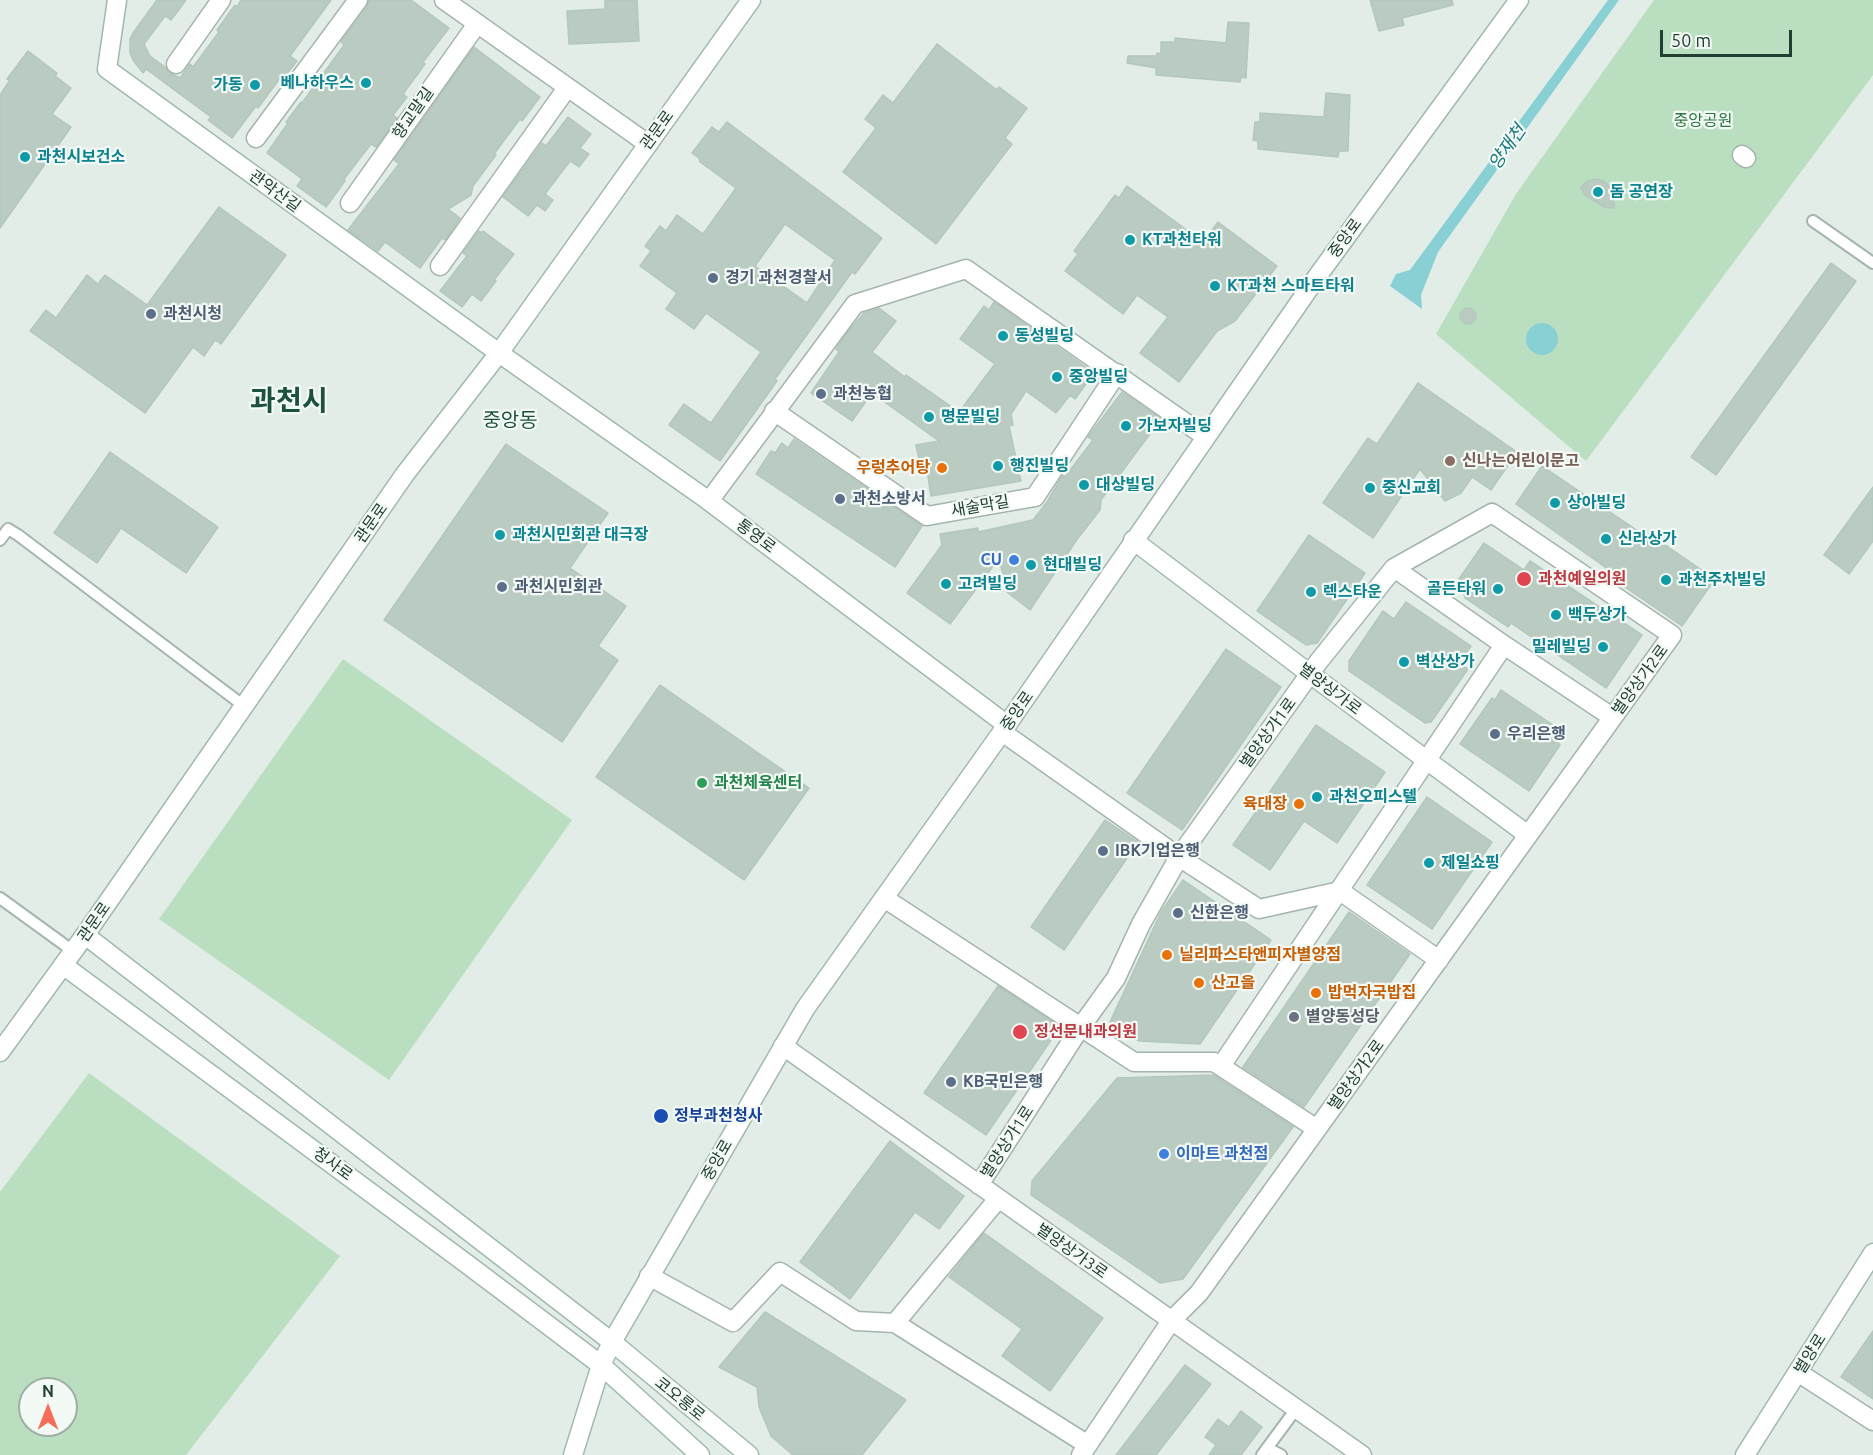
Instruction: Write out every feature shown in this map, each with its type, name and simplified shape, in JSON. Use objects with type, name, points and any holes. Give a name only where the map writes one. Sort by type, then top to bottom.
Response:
[{"type":"street","name":"관악산길","points":[[117,0],[107,69],[499,354]]},
{"type":"street","points":[[176,64],[221,0]]},
{"type":"street","points":[[256,138],[358,0]]},
{"type":"street","points":[[444,0],[648,144]]},
{"type":"street","name":"관문로","points":[[0,1052],[85,935],[405,474],[499,354],[751,0]]},
{"type":"street","name":"중앙로","points":[[573,1455],[601,1365],[612,1342],[805,1009],[1004,729],[1319,274],[1518,0]]},
{"type":"street","name":"향교말길","points":[[350,203],[477,24]]},
{"type":"street","points":[[440,266],[567,88]]},
{"type":"street","points":[[709,501],[855,304],[966,269],[1206,437]]},
{"type":"street","name":"통영로","points":[[499,354],[709,501],[1004,729],[1179,857],[1259,909],[1340,891]]},
{"type":"street","name":"새술막길","points":[[774,411],[927,516],[1035,497],[1117,374]]},
{"type":"street","name":"별양상가1로","points":[[979,1185],[1080,1028],[1116,978],[1141,924],[1179,857],[1310,674],[1394,568],[1492,513],[1672,635]]},
{"type":"street","name":"별양상가로","points":[[1133,540],[1528,835]]},
{"type":"street","points":[[1394,568],[1612,717]]},
{"type":"street","name":"별양상가2로","points":[[1085,1450],[1171,1321],[1199,1293],[1672,635]]},
{"type":"street","points":[[1221,1066],[1504,645]]},
{"type":"street","points":[[1340,891],[1439,960]]},
{"type":"street","points":[[884,898],[1134,1062],[1214,1062],[1317,1130]]},
{"type":"street","name":"청사로","points":[[85,935],[612,1342]]},
{"type":"street","name":"청사로","points":[[68,958],[601,1365],[700,1455]]},
{"type":"street","name":"별양상가3로","points":[[783,1046],[1362,1455]]},
{"type":"street","points":[[895,1323],[998,1199]]},
{"type":"street","name":"별양로","points":[[1745,1455],[1873,1252]]},
{"type":"street","points":[[649,1276],[733,1322],[780,1272],[856,1321],[895,1323],[1085,1450]]},
{"type":"street","name":"코오롱로","points":[[612,1342],[749,1455]]},
{"type":"street","points":[[1798,1373],[1873,1421]]},
{"type":"lane","points":[[1813,221],[1873,263]]},
{"type":"lane","points":[[0,540],[8,529],[18,535],[244,706]]},
{"type":"lane","points":[[0,898],[68,958]]},
{"type":"lane","points":[[1281,1455],[1265,1451],[1296,1409]]},
{"type":"green space","name":"중앙공원","points":[[1654,0],[1873,0],[1873,75],[1586,461],[1436,334],[1516,194]]},
{"type":"green space","points":[[343,659],[572,820],[389,1080],[159,919]]},
{"type":"green space","points":[[89,1073],[340,1256],[186,1455],[0,1455],[0,1192]]},
{"type":"water","name":"양재천","points":[[1608,0],[1619,0],[1438,252],[1421,295],[1422,309],[1390,286],[1396,274],[1410,270]]},
{"type":"water","points":[[1542,323],[1554,327],[1558,339],[1554,351],[1542,355],[1530,351],[1526,339],[1530,327]]},
{"type":"building","points":[[157,0],[186,0],[171,20],[165,16],[144,44],[150,56],[165,67],[169,73],[180,78],[190,64],[193,67],[219,32],[217,30],[241,0],[331,0],[290,56],[297,61],[283,79],[280,78],[258,108],[256,106],[232,138],[208,120],[211,117],[146,69],[143,73],[133,60],[130,53],[130,39]]},
{"type":"building","points":[[369,0],[411,0],[449,28],[423,62],[425,64],[403,94],[407,97],[393,115],[397,118],[376,147],[371,144],[326,207],[297,186],[302,179],[267,153],[288,123],[286,122],[344,45],[341,42],[367,7]]},
{"type":"building","points":[[605,0],[637,0],[639,41],[569,44],[567,11],[605,9]]},
{"type":"building","points":[[1370,0],[1452,0],[1453,5],[1402,18],[1404,25],[1379,31]]},
{"type":"building","points":[[1228,22],[1249,23],[1246,78],[1241,77],[1240,82],[1156,75],[1156,68],[1127,63],[1128,56],[1161,54],[1161,42],[1175,42],[1175,38],[1226,43]]},
{"type":"building","points":[[937,44],[997,90],[999,87],[1027,108],[1005,138],[1012,144],[936,244],[843,172],[876,128],[865,119],[883,95],[893,103]]},
{"type":"building","points":[[474,47],[540,97],[494,154],[496,155],[473,186],[471,195],[448,209],[460,218],[445,240],[442,238],[420,268],[385,242],[378,251],[348,230],[399,164],[394,160]]},
{"type":"building","name":"과천시보건소","points":[[28,51],[57,73],[55,76],[71,88],[52,114],[71,127],[0,228],[0,95],[10,80],[7,79]]},
{"type":"building","points":[[1326,93],[1350,95],[1348,151],[1339,151],[1338,157],[1258,149],[1258,141],[1253,140],[1255,122],[1260,122],[1260,113],[1324,117]]},
{"type":"building","points":[[568,117],[591,134],[580,148],[589,154],[579,167],[570,161],[545,194],[553,200],[545,211],[537,205],[528,216],[503,197],[542,143],[546,146]]},
{"type":"building","points":[[727,122],[882,238],[855,274],[852,272],[775,379],[777,381],[720,461],[669,425],[684,404],[711,423],[761,352],[706,313],[694,329],[666,309],[677,293],[640,266],[651,251],[645,246],[660,226],[666,231],[677,215],[703,234],[736,188],[700,162],[699,158],[692,153],[712,127],[719,132]],"holes":[[[785,224],[835,260],[807,303],[755,266]]]},
{"type":"building","name":"돔 공연장","points":[[1597,179],[1605,182],[1611,188],[1614,208],[1604,207],[1585,195],[1581,188],[1587,181]]},
{"type":"building","points":[[1127,186],[1203,242],[1218,222],[1277,266],[1235,321],[1217,331],[1179,382],[1140,353],[1168,317],[1137,295],[1123,314],[1065,271],[1078,254],[1074,251],[1115,195],[1119,198]]},
{"type":"building","name":"과천시청","points":[[219,207],[286,255],[221,344],[215,340],[204,356],[193,347],[145,413],[30,331],[46,310],[56,318],[87,275],[98,284],[105,275],[147,305]]},
{"type":"building","points":[[479,231],[481,233],[483,231],[514,254],[481,301],[472,294],[462,307],[440,291],[467,256],[463,253]]},
{"type":"building","points":[[1831,263],[1856,281],[1716,475],[1691,457]]},
{"type":"building","points":[[994,302],[1094,373],[1075,399],[1070,395],[1056,413],[1026,391],[1011,414],[1013,425],[1009,426],[1021,481],[931,496],[925,458],[919,459],[916,445],[939,441],[872,393],[852,421],[811,393],[839,352],[836,349],[847,333],[864,313],[879,308],[896,321],[872,352],[905,377],[906,375],[959,412],[995,364],[960,339],[984,306],[989,310]]},
{"type":"building","points":[[1465,308],[1471,308],[1476,316],[1474,322],[1465,324],[1460,319],[1460,313]]},
{"type":"building","points":[[1418,383],[1517,452],[1491,490],[1472,477],[1461,493],[1445,501],[1420,469],[1373,538],[1323,503],[1368,438],[1377,444]]},
{"type":"building","points":[[1122,392],[1161,419],[1101,500],[1100,510],[1078,538],[1030,610],[1007,592],[999,558],[950,624],[907,593],[942,545],[940,534],[978,528],[978,532],[1033,520],[1063,475],[1065,477],[1093,440],[1088,437]]},
{"type":"building","name":"과천소방서","points":[[794,439],[922,526],[895,567],[756,474],[771,451],[775,453],[782,443],[788,448]]},
{"type":"building","name":"과천시민회관","points":[[506,444],[608,513],[570,568],[626,606],[598,646],[618,660],[562,742],[384,620]]},
{"type":"building","points":[[110,452],[218,527],[186,573],[121,528],[97,563],[54,533]]},
{"type":"building","points":[[1542,466],[1647,537],[1649,534],[1715,579],[1682,626],[1616,581],[1619,577],[1516,504]]},
{"type":"building","points":[[1873,487],[1873,541],[1849,574],[1824,555]]},
{"type":"building","name":"렉스타운","points":[[1309,535],[1365,573],[1317,643],[1306,645],[1257,611]]},
{"type":"building","points":[[1484,543],[1524,570],[1530,561],[1642,635],[1606,688],[1511,623],[1508,627],[1465,598],[1459,579]]},
{"type":"building","name":"벽산상가","points":[[1406,602],[1471,646],[1459,663],[1468,669],[1431,722],[1425,723],[1349,671],[1349,661],[1383,611],[1394,619]]},
{"type":"building","points":[[1226,649],[1281,687],[1182,830],[1127,793]]},
{"type":"building","name":"과천체육센터","points":[[660,685],[809,788],[744,880],[596,777]]},
{"type":"building","points":[[1501,690],[1565,733],[1558,743],[1560,745],[1529,791],[1460,744],[1492,698],[1495,700]]},
{"type":"building","name":"과천오피스텔","points":[[1316,725],[1385,772],[1337,843],[1304,821],[1270,870],[1233,845]]},
{"type":"building","name":"제일쇼핑","points":[[1427,797],[1492,842],[1432,929],[1367,885]]},
{"type":"building","points":[[1105,820],[1138,842],[1064,950],[1031,927]]},
{"type":"building","points":[[1183,880],[1271,940],[1200,1044],[1139,1041],[1110,1022],[1161,912]]},
{"type":"building","points":[[1349,912],[1410,954],[1304,1107],[1243,1067]]},
{"type":"building","points":[[998,986],[1060,1027],[986,1135],[924,1093]]},
{"type":"building","name":"이마트 과천점","points":[[1213,1075],[1293,1127],[1183,1279],[1160,1283],[1031,1195],[1032,1181],[1117,1078]]},
{"type":"building","points":[[890,1141],[964,1196],[939,1229],[915,1212],[850,1299],[800,1262]]},
{"type":"building","points":[[984,1233],[1103,1318],[1050,1391],[1002,1356],[1022,1329],[949,1277]]},
{"type":"building","points":[[765,1312],[906,1400],[862,1455],[793,1455],[771,1436],[759,1407],[757,1387],[719,1367]]},
{"type":"building","points":[[1873,1331],[1873,1399],[1841,1377]]},
{"type":"building","points":[[1185,1365],[1211,1384],[1156,1455],[1116,1455]]},
{"type":"building","points":[[1241,1411],[1262,1427],[1241,1455],[1209,1455],[1216,1445],[1205,1437],[1218,1419],[1229,1427]]},
{"type":"place","name":"베나하우스","points":[[366,83]]},
{"type":"place","name":"가동","points":[[255,85]]},
{"type":"place","name":"과천시보건소","points":[[25,157]]},
{"type":"place","name":"돔 공연장","points":[[1598,192]]},
{"type":"place","name":"KT과천타워","points":[[1130,240]]},
{"type":"place","name":"경기 과천경찰서","points":[[713,278]]},
{"type":"place","name":"KT과천 스마트타워","points":[[1215,286]]},
{"type":"place","name":"과천시청","points":[[151,314]]},
{"type":"place","name":"동성빌딩","points":[[1003,336]]},
{"type":"place","name":"중앙빌딩","points":[[1057,377]]},
{"type":"place","name":"과천농협","points":[[821,394]]},
{"type":"place","name":"명문빌딩","points":[[929,417]]},
{"type":"place","name":"가보자빌딩","points":[[1126,426]]},
{"type":"place","name":"신나는어린이문고","points":[[1450,461]]},
{"type":"place","name":"행진빌딩","points":[[998,466]]},
{"type":"place","name":"우렁추어탕","points":[[942,468]]},
{"type":"place","name":"대상빌딩","points":[[1084,485]]},
{"type":"place","name":"중신교회","points":[[1370,488]]},
{"type":"place","name":"과천소방서","points":[[840,499]]},
{"type":"place","name":"상아빌딩","points":[[1555,503]]},
{"type":"place","name":"과천시민회관 대극장","points":[[500,535]]},
{"type":"place","name":"신라상가","points":[[1606,539]]},
{"type":"place","name":"CU","points":[[1014,560]]},
{"type":"place","name":"현대빌딩","points":[[1031,565]]},
{"type":"place","name":"과천예일의원","points":[[1524,579]]},
{"type":"place","name":"과천주차빌딩","points":[[1666,580]]},
{"type":"place","name":"고려빌딩","points":[[946,584]]},
{"type":"place","name":"과천시민회관","points":[[502,587]]},
{"type":"place","name":"골든타워","points":[[1498,589]]},
{"type":"place","name":"렉스타운","points":[[1311,592]]},
{"type":"place","name":"백두상가","points":[[1556,615]]},
{"type":"place","name":"밀레빌딩","points":[[1603,647]]},
{"type":"place","name":"벽산상가","points":[[1404,662]]},
{"type":"place","name":"우리은행","points":[[1495,734]]},
{"type":"place","name":"과천체육센터","points":[[702,783]]},
{"type":"place","name":"과천오피스텔","points":[[1317,797]]},
{"type":"place","name":"육대장","points":[[1299,804]]},
{"type":"place","name":"IBK기업은행","points":[[1103,851]]},
{"type":"place","name":"제일쇼핑","points":[[1429,863]]},
{"type":"place","name":"신한은행","points":[[1178,913]]},
{"type":"place","name":"닐리파스타앤피자별양점","points":[[1167,955]]},
{"type":"place","name":"산고을","points":[[1199,983]]},
{"type":"place","name":"밥먹자국밥집","points":[[1316,993]]},
{"type":"place","name":"별양동성당","points":[[1294,1017]]},
{"type":"place","name":"정선문내과의원","points":[[1020,1032]]},
{"type":"place","name":"KB국민은행","points":[[951,1082]]},
{"type":"place","name":"정부과천청사","points":[[661,1116]]},
{"type":"place","name":"이마트 과천점","points":[[1164,1154]]},
{"type":"district","name":"과천시","points":[[289,401]]},
{"type":"district","name":"중앙동","points":[[510,420]]}]
